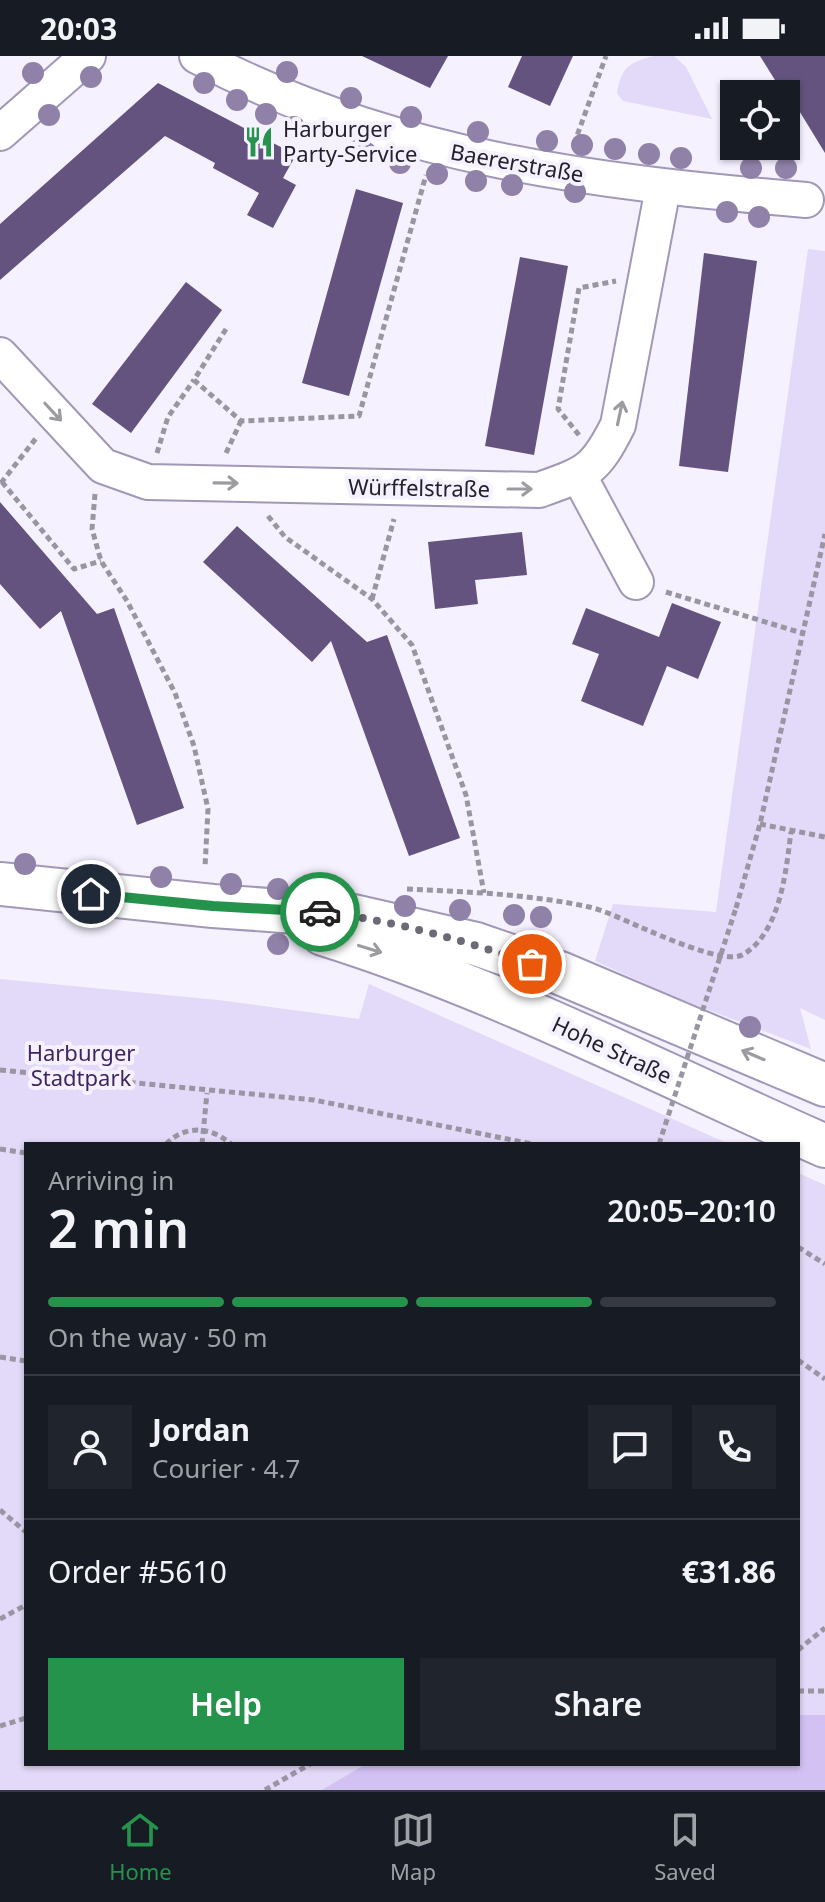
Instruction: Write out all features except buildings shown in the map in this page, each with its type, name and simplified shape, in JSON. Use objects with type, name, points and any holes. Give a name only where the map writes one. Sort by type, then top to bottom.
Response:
[{"type":"main road","name":"Hohe Straße","points":[[0,884],[209,887],[476,944],[560,973],[825,1085]]},
{"type":"main road","name":"Hohe Straße","points":[[209,887],[384,953],[550,1022],[825,1146]]},
{"type":"street","points":[[0,133],[88,56]]},
{"type":"street","name":"Baererstraße","points":[[197,56],[327,115],[434,148],[663,188],[806,200]]},
{"type":"street","points":[[636,582],[590,468],[618,425],[663,188]]},
{"type":"street","name":"Würffelstraße","points":[[0,355],[103,466],[148,482],[539,490],[590,468]]},
{"type":"path","points":[[564,171],[606,56]]},
{"type":"path","points":[[194,380],[241,421],[359,416],[434,148]]},
{"type":"path","points":[[590,468],[558,409],[579,288],[647,275]]},
{"type":"path","points":[[162,437],[168,417],[226,329]]},
{"type":"path","points":[[54,413],[1,483],[74,569],[101,561]]},
{"type":"path","points":[[103,466],[92,507],[92,529],[101,561],[127,601],[175,693],[194,746],[208,809],[209,887]]},
{"type":"path","points":[[243,484],[285,537],[372,599],[412,645],[466,795],[484,893]]},
{"type":"path","points":[[372,599],[402,489]]},
{"type":"path","points":[[660,1142],[760,824],[825,534]]},
{"type":"path","points":[[636,582],[802,633]]},
{"type":"path","points":[[760,824],[825,837]]},
{"type":"path","points":[[591,907],[692,948],[735,958],[745,954],[767,927],[785,881],[791,832]]},
{"type":"path","points":[[0,1070],[207,1093],[314,1100],[520,1142]]},
{"type":"path","points":[[202,1142],[207,1093]]},
{"type":"path","points":[[169,1142],[188,1130],[218,1134],[228,1142]]},
{"type":"path","points":[[471,1134],[472,1142]]},
{"type":"path","points":[[0,1149],[24,1153]]},
{"type":"path","points":[[800,1248],[825,1264]]},
{"type":"path","points":[[0,1357],[24,1361]]},
{"type":"path","points":[[800,1361],[825,1379]]},
{"type":"path","points":[[0,1510],[24,1530]]},
{"type":"path","points":[[0,1619],[24,1606]]},
{"type":"path","points":[[800,1648],[825,1628]]},
{"type":"path","points":[[800,1691],[825,1691]]},
{"type":"path","points":[[0,1726],[24,1719]]},
{"type":"path","points":[[265,1790],[307,1766]]},
{"type":"green space","points":[[654,56],[674,56],[686,67],[712,119],[623,101],[617,93],[624,71],[633,63]]},
{"type":"green space","points":[[808,249],[825,251],[825,1020],[800,1008],[811,1049],[677,998],[595,961],[613,904],[716,912]]},
{"type":"green space","name":"Harburger Stadtpark","points":[[0,979],[218,1000],[359,1019],[369,984],[724,1142],[24,1142],[24,1766],[800,1766],[800,1174],[825,1185],[825,1790],[0,1790]]},
{"type":"shaded area","points":[[800,1715],[825,1715],[825,1790],[322,1790],[363,1766],[800,1766]]},
{"type":"way so far","points":[[320,912],[353,916],[476,944],[532,964]]},
{"type":"place","name":"Harburger Party-Service","points":[[259,142]]},
{"type":"route","points":[[91,894],[213,906],[320,912]]}]
